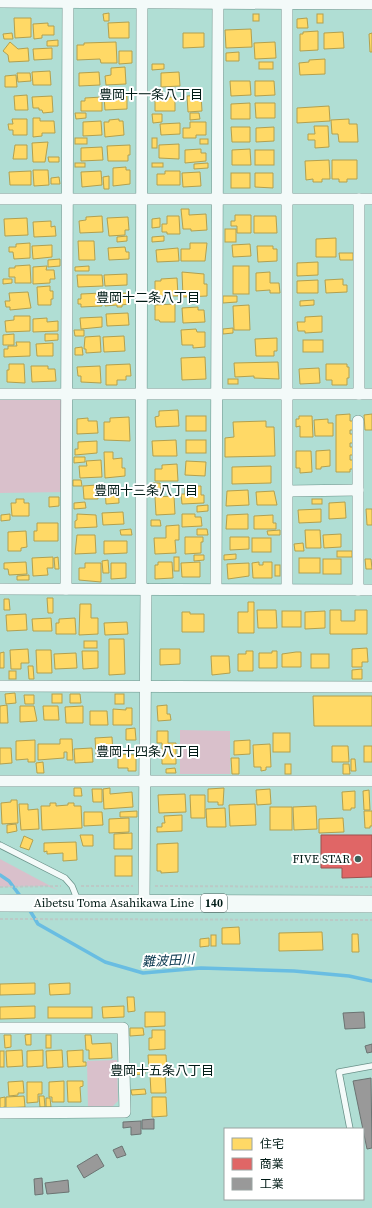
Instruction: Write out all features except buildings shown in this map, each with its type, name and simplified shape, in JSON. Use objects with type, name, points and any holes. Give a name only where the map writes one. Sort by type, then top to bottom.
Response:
[{"type":"main road","name":"Aibetsu Toma Asahikawa Line","points":[[3,895],[56,904],[372,904]]},
{"type":"street","points":[[66,589],[68,1]]},
{"type":"street","points":[[142,1],[140,394],[143,589],[147,686],[144,903]]},
{"type":"street","points":[[0,2],[359,2],[372,4]]},
{"type":"street","points":[[216,589],[216,198],[218,2]]},
{"type":"street","points":[[287,2],[287,590]]},
{"type":"street","points":[[0,199],[288,198],[372,200]]},
{"type":"street","points":[[359,199],[359,394]]},
{"type":"street","points":[[0,394],[372,394]]},
{"type":"street","points":[[358,421],[358,590]]},
{"type":"street","points":[[288,491],[358,490]]},
{"type":"street","points":[[0,588],[372,590]]},
{"type":"street","points":[[0,686],[372,687]]},
{"type":"street","points":[[0,781],[372,781]]},
{"type":"street","points":[[0,1028],[123,1028],[125,1112],[0,1113]]},
{"type":"lane","points":[[0,845],[65,878],[72,886],[79,904]]},
{"type":"lane","points":[[350,1128],[339,1072],[372,1066]]},
{"type":"path","points":[[3,895],[47,886],[372,887]]},
{"type":"path","points":[[0,919],[372,920]]},
{"type":"shaded area","points":[[66,393],[66,492],[0,493],[0,394]]},
{"type":"shaded area","points":[[180,730],[230,731],[230,774],[180,774]]},
{"type":"shaded area","points":[[0,859],[58,890],[47,886],[0,887]]},
{"type":"shaded area","points":[[117,1060],[118,1101],[111,1108],[88,1108],[87,1061]]},
{"type":"waterway","name":"難波田川","points":[[0,875],[9,881],[21,897]]},
{"type":"waterway","name":"難波田川","points":[[29,909],[38,924],[105,962],[143,973],[201,968],[294,971],[349,976],[372,981]]},
{"type":"place","name":"FIVE STAR","points":[[358,859]]},
{"type":"district","name":"豊岡十一条八丁目","points":[[151,94]]},
{"type":"district","name":"豊岡十二条八丁目","points":[[148,297]]},
{"type":"district","name":"豊岡十三条八丁目","points":[[146,490]]},
{"type":"district","name":"豊岡十四条八丁目","points":[[148,751]]},
{"type":"district","name":"豊岡十五条八丁目","points":[[162,1070]]}]
